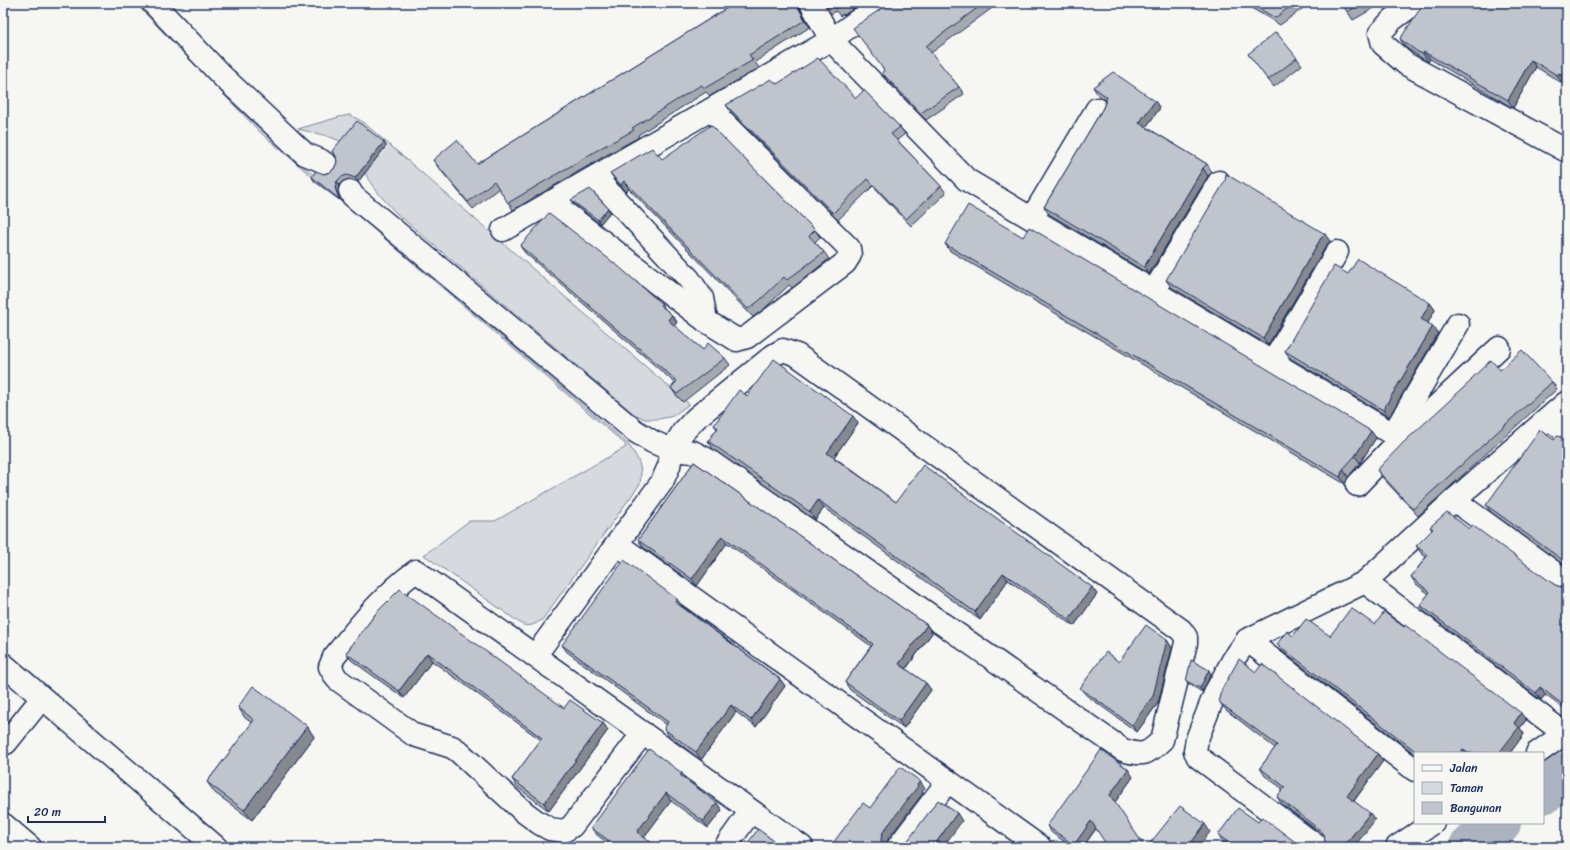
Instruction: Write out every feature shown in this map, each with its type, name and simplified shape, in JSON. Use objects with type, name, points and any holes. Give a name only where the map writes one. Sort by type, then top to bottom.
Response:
[{"type":"street","points":[[153,3],[221,75],[291,141],[320,146],[331,160]]},
{"type":"street","points":[[811,3],[831,40],[967,180],[1397,437]]},
{"type":"street","points":[[503,230],[831,40],[882,3]]},
{"type":"street","points":[[1415,3],[1392,20],[1380,33],[1383,44],[1406,64],[1567,151]]},
{"type":"street","points":[[1032,218],[1096,109]]},
{"type":"street","points":[[551,202],[706,321],[737,340],[747,337],[845,263],[850,255],[849,248],[711,110]]},
{"type":"street","points":[[595,177],[689,279],[702,298],[706,321]]},
{"type":"street","points":[[1154,291],[1219,182]]},
{"type":"street","points":[[353,188],[376,213],[635,431],[653,442],[672,450],[693,452],[708,460],[1123,750],[1137,754],[1151,751],[1162,740],[1186,643],[1186,637],[1181,630],[797,355],[783,350],[774,355],[696,418],[683,432],[672,450],[669,466],[662,482],[535,656]]},
{"type":"street","points":[[1273,362],[1337,252]]},
{"type":"street","points":[[1397,437],[1458,324]]},
{"type":"street","points":[[1357,485],[1397,437],[1499,348]]},
{"type":"street","points":[[1318,847],[1198,757],[1194,751],[1196,739],[1216,691],[1233,660],[1247,640],[1365,582],[1454,500],[1567,402]]},
{"type":"street","points":[[1549,419],[1567,432]]},
{"type":"street","points":[[1454,500],[1567,582]]},
{"type":"street","points":[[616,544],[1040,847]]},
{"type":"street","points":[[643,733],[572,826],[564,831],[550,829],[524,812],[458,751],[452,747],[414,735],[337,679],[330,668],[334,657],[377,605],[416,571],[643,733],[802,847]]},
{"type":"street","points":[[1365,582],[1566,733],[1538,752]]},
{"type":"street","points":[[1247,640],[1414,769]]},
{"type":"street","points":[[3,664],[216,847]]},
{"type":"street","points":[[6,743],[42,698]]},
{"type":"street","points":[[898,847],[948,781]]},
{"type":"street","points":[[725,847],[752,811]]},
{"type":"street","points":[[3,824],[30,847]]},
{"type":"street","points":[[1397,847],[1432,824]]},
{"type":"green space","points":[[135,3],[138,3],[217,86],[278,145],[306,169],[337,191],[345,203],[627,443],[634,453],[639,462],[641,472],[640,484],[542,620],[535,624],[526,626],[523,625],[424,555],[469,521],[495,521],[626,447],[625,444],[261,133]]},
{"type":"green space","points":[[350,115],[363,122],[689,404],[673,416],[659,419],[645,419],[634,414],[396,213],[372,185],[360,161],[350,148],[338,140],[298,129]]},
{"type":"building","points":[[735,3],[796,3],[805,20],[749,55],[753,60],[705,88],[701,85],[632,128],[634,130],[508,203],[494,181],[468,202],[433,160],[457,140],[477,164]]},
{"type":"building","points":[[824,3],[846,3],[835,9],[831,4],[826,7]]},
{"type":"building","points":[[887,3],[984,3],[926,46],[959,87],[921,113],[882,73],[884,70],[853,28],[885,6]]},
{"type":"building","points":[[1250,3],[1295,3],[1275,18]]},
{"type":"building","points":[[1342,3],[1362,3],[1347,12]]},
{"type":"building","points":[[1424,3],[1567,3],[1567,77],[1559,73],[1557,75],[1531,60],[1508,100],[1424,52],[1423,54],[1418,52],[1400,39]]},
{"type":"building","points":[[1276,32],[1297,58],[1268,80],[1248,54]]},
{"type":"building","points":[[818,58],[856,98],[864,90],[900,127],[891,134],[941,186],[906,219],[868,179],[833,213],[726,105],[771,79],[777,84]]},
{"type":"building","points":[[1113,72],[1155,101],[1139,123],[1207,164],[1203,168],[1144,267],[1044,207],[1103,108],[1107,97],[1093,87]]},
{"type":"building","points":[[357,121],[384,142],[355,178],[347,175],[341,177],[337,181],[335,188],[339,199],[312,177],[316,171],[324,174],[334,169],[337,162],[336,156],[332,151]]},
{"type":"building","points":[[711,125],[815,230],[809,236],[824,252],[787,280],[784,277],[759,301],[748,309],[624,181],[621,185],[610,173],[652,148],[662,159]]},
{"type":"building","points":[[1226,174],[1325,234],[1321,238],[1263,338],[1166,280],[1225,181]]},
{"type":"building","points":[[590,189],[608,208],[598,220],[571,200]]},
{"type":"building","points":[[968,205],[1023,237],[1029,227],[1371,431],[1355,456],[1343,469],[1340,477],[945,244]]},
{"type":"building","points":[[549,213],[618,266],[662,304],[660,305],[672,315],[668,320],[703,350],[708,343],[725,358],[677,394],[671,388],[677,381],[520,246]]},
{"type":"building","points":[[1358,259],[1430,303],[1421,319],[1433,326],[1383,410],[1285,351],[1334,266],[1348,274]]},
{"type":"building","points":[[1522,350],[1552,382],[1413,509],[1377,470],[1405,441],[1472,380],[1471,379],[1491,360],[1500,370]]},
{"type":"building","points":[[774,359],[853,416],[827,453],[896,502],[923,465],[1092,587],[1069,619],[1003,573],[975,612],[818,500],[810,512],[708,441],[718,428],[714,425],[739,390],[747,396]]},
{"type":"building","points":[[1540,430],[1554,440],[1557,436],[1567,436],[1567,563],[1486,505]]},
{"type":"building","points":[[694,462],[927,625],[899,664],[926,683],[899,721],[845,682],[873,644],[722,536],[692,579],[638,540]]},
{"type":"building","points":[[1447,512],[1469,529],[1472,525],[1555,585],[1561,587],[1567,586],[1567,708],[1540,687],[1536,693],[1420,605],[1430,592],[1411,577],[1428,555],[1416,546],[1433,529],[1430,527]]},
{"type":"building","points":[[624,560],[677,599],[675,602],[780,679],[751,720],[731,705],[696,752],[664,729],[668,722],[562,645]]},
{"type":"building","points":[[400,589],[564,708],[570,700],[603,723],[544,803],[512,779],[542,738],[427,653],[399,691],[346,653],[377,612]]},
{"type":"building","points":[[1351,608],[1375,625],[1384,612],[1404,627],[1405,625],[1521,713],[1514,723],[1519,727],[1500,752],[1467,752],[1463,749],[1461,752],[1417,752],[1277,644],[1287,631],[1293,636],[1306,619],[1330,636]]},
{"type":"building","points":[[1146,625],[1167,640],[1153,696],[1132,725],[1080,688],[1106,652],[1119,662]]},
{"type":"building","points":[[1239,659],[1256,672],[1262,664],[1378,754],[1347,796],[1370,813],[1343,847],[1323,847],[1325,841],[1324,834],[1277,797],[1285,787],[1260,768],[1277,745],[1220,703],[1219,698],[1222,689]]},
{"type":"building","points":[[1191,660],[1209,670],[1200,688],[1186,681]]},
{"type":"building","points":[[253,686],[307,726],[244,810],[207,782],[254,720],[238,707]]},
{"type":"building","points":[[649,749],[682,773],[680,775],[717,803],[703,821],[666,793],[637,832],[657,847],[618,847],[591,828]]},
{"type":"building","points":[[1101,750],[1128,769],[1110,795],[1145,847],[1108,847],[1091,821],[1074,845],[1047,826]]},
{"type":"building","points":[[900,767],[920,781],[917,785],[918,786],[883,832],[881,839],[883,847],[838,847],[833,843],[863,803],[870,808]]},
{"type":"building","points":[[938,800],[957,813],[933,847],[903,847]]},
{"type":"building","points":[[1180,806],[1205,824],[1188,847],[1147,847]]},
{"type":"building","points":[[1238,808],[1258,822],[1262,817],[1302,847],[1235,847],[1218,835]]},
{"type":"building","points":[[758,829],[782,847],[745,847]]},
{"type":"waterway","points":[[1544,790],[1567,775]]},
{"type":"waterway","points":[[1472,847],[1497,824]]}]
